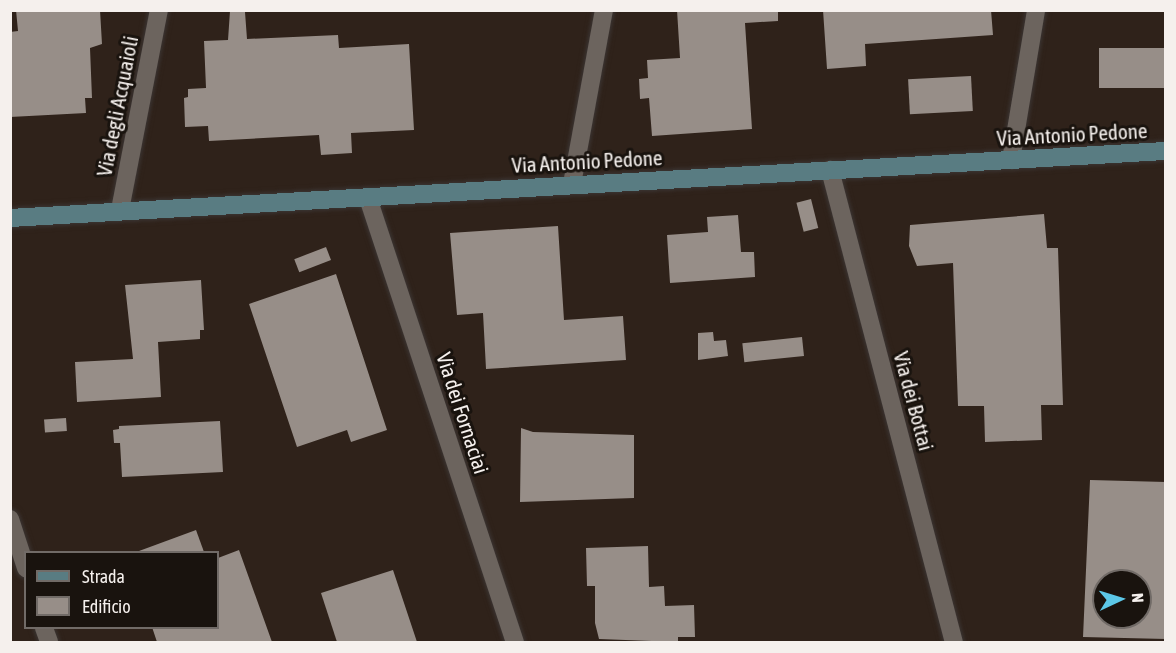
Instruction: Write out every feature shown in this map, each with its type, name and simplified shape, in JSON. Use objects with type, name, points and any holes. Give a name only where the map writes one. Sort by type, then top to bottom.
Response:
[{"type":"street","name":"Via degli Acquaioli","points":[[120,210],[159,10]]},
{"type":"street","points":[[572,184],[604,10]]},
{"type":"street","points":[[1011,160],[1036,10]]},
{"type":"street","name":"Via Antonio Pedone","points":[[10,218],[1166,151]]},
{"type":"street","name":"Via dei Bottai","points":[[830,170],[954,642]]},
{"type":"street","name":"Via dei Fornaciai","points":[[368,198],[515,642]]},
{"type":"street","points":[[10,519],[24,562]]},
{"type":"shaded area","points":[[10,11],[1165,11],[1165,642],[11,642]]},
{"type":"building","points":[[16,10],[100,10],[102,44],[90,48],[92,98],[85,98],[86,113],[10,117],[10,32],[18,31]]},
{"type":"building","points":[[677,10],[778,10],[778,21],[745,23],[752,129],[652,136],[649,98],[640,99],[639,79],[648,78],[647,60],[680,58]]},
{"type":"building","points":[[823,10],[991,10],[993,35],[865,44],[866,66],[827,69]]},
{"type":"building","points":[[230,11],[245,12],[247,39],[338,35],[339,48],[409,44],[414,130],[351,133],[352,153],[321,155],[319,135],[209,141],[208,126],[185,127],[184,98],[188,97],[188,89],[206,88],[204,41],[228,40]]},
{"type":"building","points":[[1099,48],[1166,48],[1166,88],[1099,88]]},
{"type":"building","points":[[971,76],[973,111],[910,114],[908,79]]},
{"type":"building","points":[[811,199],[818,228],[804,232],[796,203]]},
{"type":"building","points":[[1044,214],[1047,248],[1058,248],[1063,405],[1041,405],[1042,440],[985,442],[984,406],[958,406],[953,263],[917,266],[909,246],[910,225]]},
{"type":"building","points":[[738,215],[741,252],[754,252],[755,277],[670,283],[667,235],[708,232],[707,217]]},
{"type":"building","points":[[558,226],[564,320],[623,316],[626,360],[486,369],[483,313],[457,315],[450,233]]},
{"type":"building","points":[[326,247],[331,260],[299,272],[294,259]]},
{"type":"building","points":[[336,274],[387,430],[351,442],[347,430],[297,447],[249,304]]},
{"type":"building","points":[[201,280],[204,330],[200,330],[200,339],[158,342],[161,397],[77,402],[75,362],[133,359],[125,285]]},
{"type":"building","points":[[713,332],[714,341],[726,340],[728,356],[698,360],[698,333]]},
{"type":"building","points":[[802,337],[804,356],[744,362],[742,343]]},
{"type":"building","points":[[66,418],[67,431],[45,433],[44,420]]},
{"type":"building","points":[[220,421],[223,472],[122,477],[120,443],[114,443],[113,430],[119,429],[119,426]]},
{"type":"building","points":[[521,428],[533,432],[634,435],[634,498],[520,502]]},
{"type":"building","points":[[1090,480],[1166,482],[1166,639],[1083,637]]},
{"type":"building","points":[[196,530],[204,551],[139,551]]},
{"type":"building","points":[[648,546],[649,587],[664,586],[665,606],[694,605],[695,637],[678,637],[678,642],[599,639],[595,623],[595,586],[587,586],[586,548]]},
{"type":"building","points":[[239,550],[272,642],[157,642],[153,629],[219,629],[219,558]]},
{"type":"building","points":[[393,570],[417,642],[337,642],[321,593]]}]
